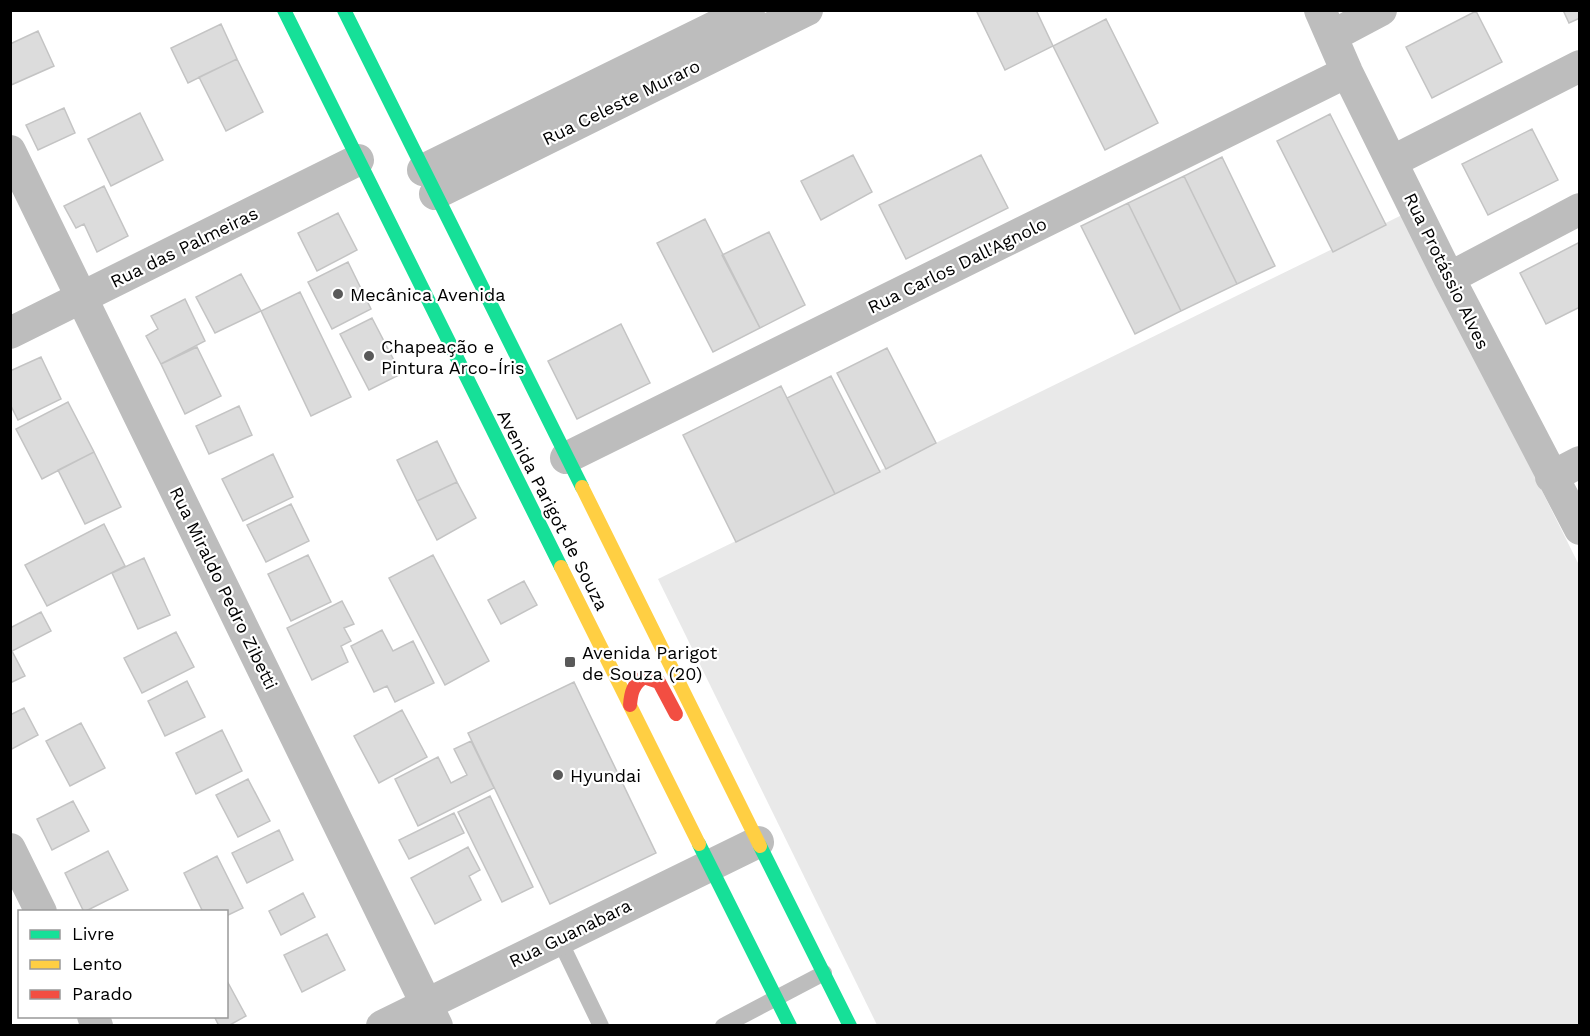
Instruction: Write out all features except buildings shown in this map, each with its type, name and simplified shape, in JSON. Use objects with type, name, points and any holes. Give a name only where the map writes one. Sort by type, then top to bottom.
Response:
[{"type":"main road","name":"Avenida Parigot de Souza","points":[[344,10],[850,1026]]},
{"type":"main road","name":"Avenida Parigot de Souza","points":[[284,11],[790,1026]]},
{"type":"main road","points":[[365,84],[399,121]]},
{"type":"main road","points":[[380,204],[415,243],[457,326]]},
{"type":"main road","points":[[478,280],[481,318]]},
{"type":"main road","points":[[630,705],[631,692],[636,681],[644,677],[659,682],[685,730]]},
{"type":"main road","points":[[706,768],[726,803],[755,836]]},
{"type":"street","name":"Rua Celeste Muraro","points":[[429,182],[749,10]]},
{"type":"street","name":"Rua Celeste Muraro","points":[[429,182],[807,10]]},
{"type":"street","points":[[1326,23],[1381,10]]},
{"type":"street","name":"Rua Protássio Alves","points":[[1326,23],[1347,72],[1449,278],[1580,529]]},
{"type":"street","points":[[1393,161],[1580,66]]},
{"type":"street","name":"Rua Carlos Dall'Agnolo","points":[[566,459],[1347,72]]},
{"type":"street","name":"Rua Miraldo Pedro Zibetti","points":[[10,151],[432,1015]]},
{"type":"street","name":"Rua das Palmeiras","points":[[10,333],[358,160]]},
{"type":"street","points":[[1449,278],[1580,209]]},
{"type":"street","points":[[1551,477],[1580,462]]},
{"type":"street","name":"Rua Guanabara","points":[[382,1026],[432,1015],[559,939],[709,866],[755,836]]},
{"type":"street","points":[[10,849],[40,910]]},
{"type":"lane","points":[[559,939],[601,1026]]},
{"type":"lane","points":[[723,1026],[824,973]]},
{"type":"shaded area","points":[[1404,214],[1579,565],[1579,1025],[877,1025],[658,579]]},
{"type":"traffic: fast","points":[[284,10],[561,567]]},
{"type":"traffic: fast","points":[[344,10],[582,487]]},
{"type":"traffic: fast","points":[[699,844],[790,1026]]},
{"type":"traffic: fast","points":[[760,846],[850,1026]]},
{"type":"traffic: slow","points":[[582,487],[760,846]]},
{"type":"traffic: slow","points":[[561,567],[699,844]]},
{"type":"traffic: jam","points":[[630,705],[633,689],[644,677],[659,682],[676,714]]},
{"type":"place","name":"Mecânica Avenida","points":[[338,294]]},
{"type":"place","name":"Chapeação e Pintura Arco-Íris","points":[[369,356]]},
{"type":"place","name":"Avenida Parigot de Souza (20)","points":[[570,662]]},
{"type":"place","name":"Hyundai","points":[[558,775]]}]
